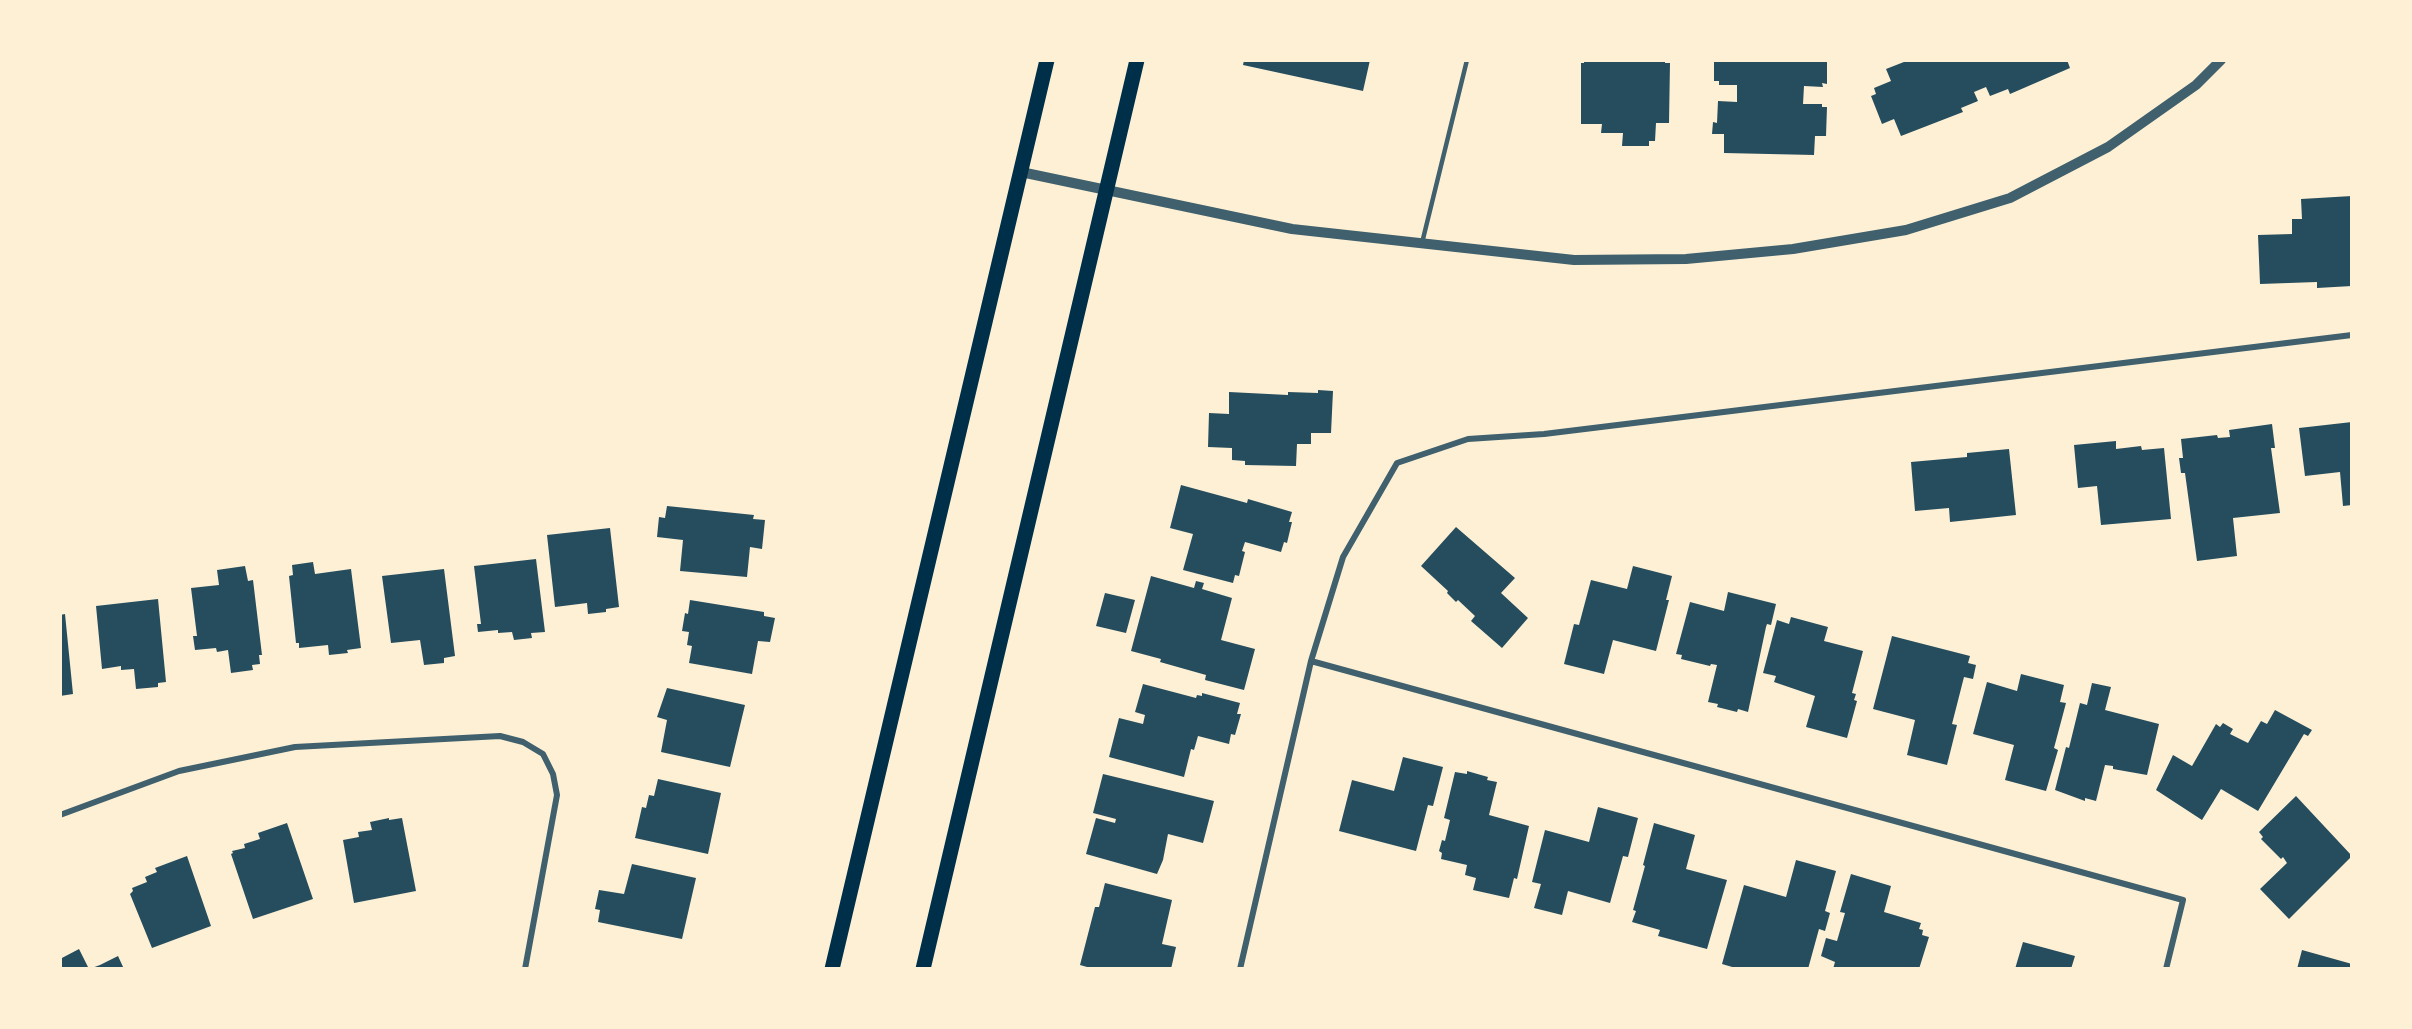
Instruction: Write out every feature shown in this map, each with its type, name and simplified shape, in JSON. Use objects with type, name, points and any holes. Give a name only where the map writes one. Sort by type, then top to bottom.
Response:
[{"type":"main road","points":[[832,969],[1047,60]]},
{"type":"main road","points":[[923,969],[1137,60]]},
{"type":"street","points":[[1021,172],[1292,229],[1574,260],[1686,259],[1793,249],[1906,230],[2010,198],[2108,147],[2196,85],[2221,60]]},
{"type":"street","points":[[1240,969],[1311,661],[1343,557],[1397,464],[1468,439],[1556,432],[2352,335]]},
{"type":"street","points":[[1311,661],[2183,900],[2166,969]]},
{"type":"street","points":[[60,815],[179,771],[295,747],[500,736],[523,742],[543,754],[553,774],[557,795],[525,969]]},
{"type":"lane","points":[[1422,243],[1467,60]]},
{"type":"building","points":[[1244,60],[1370,60],[1363,91],[1243,65]]},
{"type":"building","points":[[1584,60],[1665,60],[1665,63],[1670,63],[1669,123],[1656,123],[1655,141],[1649,141],[1649,146],[1622,146],[1623,133],[1601,133],[1602,124],[1581,124],[1581,63],[1584,63]]},
{"type":"building","points":[[1714,60],[1827,60],[1827,84],[1822,83],[1823,87],[1804,86],[1803,104],[1822,104],[1822,107],[1827,107],[1826,136],[1815,136],[1814,155],[1724,153],[1724,134],[1712,134],[1713,122],[1717,123],[1718,101],[1737,102],[1737,85],[1719,85],[1719,81],[1714,81]]},
{"type":"building","points":[[1909,60],[2067,60],[2070,68],[2010,94],[2008,89],[1990,96],[1986,87],[1974,92],[1978,101],[1961,108],[1963,112],[1901,136],[1894,119],[1882,124],[1871,96],[1876,94],[1874,88],[1891,81],[1886,69]]},
{"type":"building","points":[[2352,196],[2352,286],[2317,288],[2317,282],[2260,284],[2258,235],[2292,234],[2292,219],[2302,219],[2301,199]]},
{"type":"building","points":[[1318,390],[1333,391],[1331,433],[1311,433],[1311,444],[1297,444],[1296,466],[1245,465],[1245,461],[1232,460],[1232,448],[1208,447],[1209,413],[1229,414],[1229,392],[1288,395],[1288,392],[1318,393]]},
{"type":"building","points":[[2352,422],[2352,505],[2343,506],[2340,472],[2305,476],[2299,428]]},
{"type":"building","points":[[2272,424],[2275,448],[2271,448],[2280,513],[2233,518],[2237,556],[2197,561],[2185,473],[2181,473],[2179,458],[2183,458],[2181,439],[2217,435],[2218,438],[2230,437],[2229,430]]},
{"type":"building","points":[[2116,441],[2116,449],[2141,446],[2142,450],[2164,448],[2171,519],[2101,525],[2097,486],[2078,488],[2074,445]]},
{"type":"building","points":[[2009,449],[2016,515],[1950,522],[1949,508],[1915,511],[1911,462],[1967,457],[1967,453]]},
{"type":"building","points":[[1181,485],[1247,503],[1248,499],[1292,512],[1287,543],[1284,542],[1281,552],[1245,542],[1239,576],[1235,575],[1233,583],[1183,570],[1193,534],[1170,528]]},
{"type":"building","points":[[667,506],[754,515],[753,519],[765,520],[762,549],[750,547],[747,577],[680,571],[683,540],[657,537],[659,517],[665,518]]},
{"type":"building","points":[[1456,527],[1515,578],[1501,593],[1528,618],[1502,648],[1471,621],[1475,616],[1458,600],[1456,602],[1447,593],[1448,591],[1421,566]]},
{"type":"building","points":[[610,528],[619,607],[606,609],[606,612],[588,614],[587,603],[555,607],[547,535]]},
{"type":"building","points":[[536,559],[545,632],[531,633],[532,638],[514,640],[512,632],[498,633],[498,630],[478,632],[477,624],[481,624],[474,566]]},
{"type":"building","points":[[313,562],[315,574],[351,569],[361,648],[347,650],[348,653],[329,655],[328,645],[299,648],[299,643],[296,643],[289,576],[293,575],[292,565]]},
{"type":"building","points":[[245,566],[248,581],[253,580],[262,655],[259,655],[260,664],[252,665],[253,670],[231,673],[228,650],[217,652],[216,648],[195,650],[193,636],[197,636],[191,588],[219,585],[217,570]]},
{"type":"building","points":[[1633,566],[1672,576],[1666,600],[1669,600],[1656,651],[1613,640],[1604,674],[1564,664],[1574,624],[1579,625],[1591,580],[1627,589]]},
{"type":"building","points":[[444,569],[455,656],[444,658],[444,663],[424,665],[420,640],[391,643],[382,576]]},
{"type":"building","points":[[1151,576],[1194,588],[1196,581],[1204,583],[1202,589],[1232,598],[1221,640],[1255,649],[1244,690],[1205,680],[1206,675],[1131,651]]},
{"type":"building","points":[[1728,592],[1776,604],[1771,625],[1767,624],[1766,627],[1748,712],[1717,707],[1718,704],[1708,702],[1717,665],[1711,664],[1710,666],[1681,659],[1682,655],[1676,654],[1690,602],[1724,611]]},
{"type":"building","points":[[1105,593],[1135,600],[1126,633],[1096,626]]},
{"type":"building","points":[[158,599],[166,682],[158,683],[158,687],[136,689],[134,669],[121,670],[121,666],[102,669],[96,606]]},
{"type":"building","points":[[690,600],[764,612],[764,616],[775,618],[770,642],[758,641],[752,674],[689,663],[692,646],[687,645],[689,632],[682,631]]},
{"type":"building","points":[[65,614],[73,694],[60,696],[60,615]]},
{"type":"building","points":[[1791,617],[1828,627],[1824,641],[1863,651],[1852,693],[1856,694],[1854,700],[1857,701],[1847,738],[1806,727],[1815,696],[1774,682],[1776,676],[1763,673],[1777,620],[1789,624]]},
{"type":"building","points":[[1892,636],[1970,656],[1968,663],[1976,665],[1973,679],[1964,677],[1952,724],[1957,725],[1947,765],[1907,755],[1915,720],[1873,709]]},
{"type":"building","points":[[2021,674],[2064,685],[2060,702],[2066,703],[2054,748],[2058,750],[2046,791],[2005,780],[2014,745],[1973,734],[1987,682],[2017,691]]},
{"type":"building","points":[[2092,683],[2111,687],[2105,710],[2159,724],[2147,775],[2113,769],[2113,766],[2105,765],[2096,801],[2085,798],[2085,801],[2055,790],[2066,747],[2069,748],[2080,703],[2087,705]]},
{"type":"building","points":[[1143,684],[1196,698],[1197,695],[1202,696],[1202,693],[1240,703],[1237,714],[1241,714],[1235,735],[1231,734],[1229,744],[1198,736],[1194,750],[1191,749],[1184,777],[1109,757],[1119,718],[1143,724],[1145,715],[1135,712]]},
{"type":"building","points":[[667,688],[745,705],[730,767],[661,752],[667,720],[657,717]]},
{"type":"building","points":[[2275,710],[2312,730],[2308,736],[2304,734],[2258,811],[2221,789],[2202,820],[2156,790],[2173,755],[2192,766],[2216,724],[2220,727],[2223,723],[2233,729],[2230,734],[2248,743],[2261,721],[2267,724]]},
{"type":"building","points":[[1403,757],[1443,767],[1433,806],[1428,805],[1416,851],[1339,831],[1352,780],[1394,791]]},
{"type":"building","points":[[1467,771],[1497,782],[1489,815],[1529,826],[1517,879],[1514,878],[1509,898],[1473,890],[1476,878],[1465,875],[1467,865],[1441,859],[1442,853],[1439,851],[1442,840],[1445,841],[1450,820],[1444,818],[1455,772],[1467,774]]},
{"type":"building","points":[[1103,774],[1214,801],[1203,843],[1168,834],[1163,860],[1157,874],[1086,854],[1096,818],[1115,823],[1116,819],[1093,813]]},
{"type":"building","points":[[658,779],[721,793],[708,854],[635,838],[642,807],[646,808],[649,795],[654,796]]},
{"type":"building","points":[[2296,796],[2352,856],[2289,919],[2260,889],[2287,863],[2261,839],[2263,837],[2259,832]]},
{"type":"building","points":[[1598,807],[1638,818],[1628,857],[1623,856],[1610,903],[1568,891],[1562,915],[1534,908],[1541,884],[1532,882],[1545,830],[1589,842]]},
{"type":"building","points":[[389,818],[389,820],[402,818],[416,891],[354,903],[343,840],[359,837],[358,832],[372,830],[370,822]]},
{"type":"building","points":[[287,823],[313,899],[253,919],[231,854],[232,851],[245,848],[244,844],[260,839],[258,833]]},
{"type":"building","points":[[1654,823],[1695,835],[1686,869],[1727,880],[1707,949],[1658,936],[1660,930],[1632,922]]},
{"type":"building","points":[[187,856],[211,926],[152,948],[130,894],[133,891],[132,888],[147,882],[145,877],[157,872],[155,868]]},
{"type":"building","points":[[1796,860],[1836,871],[1825,911],[1830,913],[1825,931],[1819,929],[1808,969],[1739,969],[1722,964],[1744,885],[1786,897]]},
{"type":"building","points":[[632,864],[696,878],[682,939],[598,922],[600,910],[595,909],[599,890],[624,894]]},
{"type":"building","points":[[1851,874],[1891,886],[1884,912],[1921,923],[1919,929],[1923,930],[1922,935],[1929,937],[1919,969],[1833,969],[1835,962],[1821,956],[1826,938],[1837,941],[1845,913],[1840,912]]},
{"type":"building","points":[[1105,883],[1172,900],[1162,944],[1176,947],[1171,969],[1094,969],[1080,965],[1095,907],[1099,907]]},
{"type":"building","points":[[2023,942],[2075,956],[2071,969],[2015,969]]},
{"type":"building","points":[[79,949],[89,969],[60,969],[60,959]]},
{"type":"building","points":[[2302,950],[2352,964],[2352,969],[2297,969]]},
{"type":"building","points":[[118,956],[124,969],[89,969],[100,965]]}]
